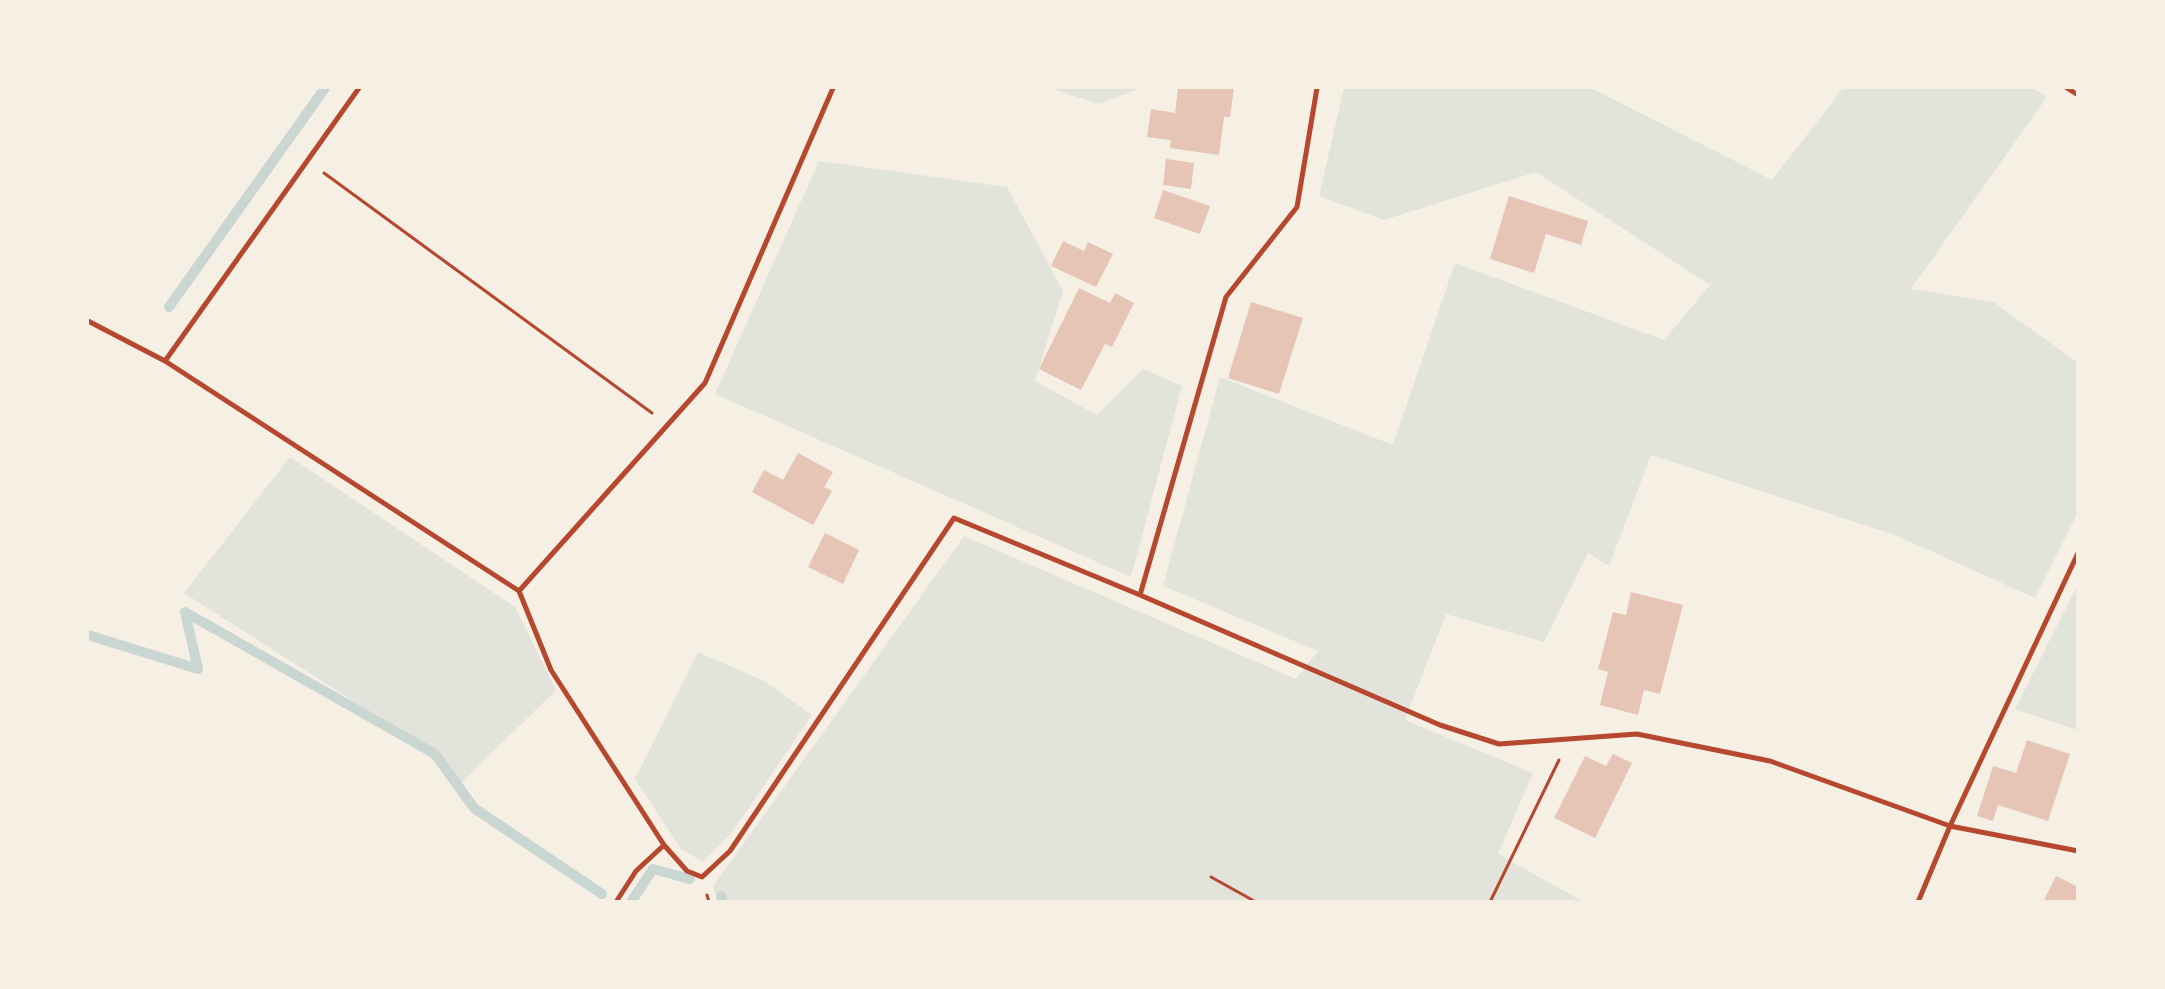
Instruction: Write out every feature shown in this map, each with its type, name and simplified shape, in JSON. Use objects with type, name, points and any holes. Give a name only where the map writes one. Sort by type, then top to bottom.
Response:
[{"type":"street","points":[[166,362],[359,88]]},
{"type":"street","points":[[519,591],[705,383],[833,88]]},
{"type":"street","points":[[1140,595],[1226,297],[1296,207],[1317,88]]},
{"type":"street","points":[[2067,88],[2078,95]]},
{"type":"street","points":[[88,321],[166,362],[519,591],[551,670],[664,844],[687,871],[702,877],[730,851],[954,518],[1140,595],[1440,725],[1499,744],[1637,734],[1770,761],[1950,826],[2078,851]]},
{"type":"street","points":[[1918,902],[1950,826],[2078,553]]},
{"type":"street","points":[[616,902],[636,871],[664,844]]},
{"type":"path","points":[[307,160],[668,425]]},
{"type":"path","points":[[1490,902],[1569,738]]},
{"type":"path","points":[[1211,878],[1256,902]]},
{"type":"shaded area","points":[[1058,88],[1140,88],[1099,104],[1056,90]]},
{"type":"shaded area","points":[[1344,88],[1591,88],[1772,180],[1843,88],[2034,88],[2047,97],[1911,289],[1993,302],[2077,362],[2077,514],[2035,598],[1895,535],[1651,455],[1609,566],[1588,553],[1544,642],[1446,614],[1405,720],[1533,773],[1498,854],[1582,901],[718,902],[713,886],[964,536],[1296,679],[1318,651],[1163,586],[1220,377],[1393,445],[1455,263],[1664,340],[1710,285],[1536,172],[1384,220],[1319,196]]},
{"type":"shaded area","points":[[819,161],[1007,187],[1063,291],[1035,381],[1097,415],[1143,369],[1182,386],[1131,577],[715,394]]},
{"type":"shaded area","points":[[290,457],[515,607],[556,690],[458,786],[434,753],[184,593]]},
{"type":"shaded area","points":[[2077,586],[2077,730],[2015,709]]},
{"type":"shaded area","points":[[698,652],[764,681],[812,715],[733,831],[703,862],[681,849],[635,779]]},
{"type":"building","points":[[1178,88],[1234,88],[1230,117],[1224,117],[1219,155],[1170,148],[1171,140],[1147,137],[1151,109],[1175,113]]},
{"type":"building","points":[[1166,159],[1194,163],[1191,189],[1163,185]]},
{"type":"building","points":[[1163,190],[1210,206],[1200,234],[1154,218]]},
{"type":"building","points":[[1509,196],[1588,221],[1581,245],[1546,234],[1534,273],[1490,259]]},
{"type":"building","points":[[1063,241],[1084,251],[1088,242],[1113,254],[1096,287],[1051,266]]},
{"type":"building","points":[[1079,288],[1110,303],[1115,293],[1134,303],[1112,347],[1105,344],[1081,390],[1039,369]]},
{"type":"building","points":[[1251,302],[1303,318],[1279,394],[1228,378]]},
{"type":"building","points":[[798,453],[833,472],[824,487],[832,491],[813,525],[752,492],[764,470],[783,480]]},
{"type":"building","points":[[825,533],[859,550],[843,584],[808,567]]},
{"type":"building","points":[[1631,592],[1683,605],[1660,694],[1644,690],[1638,715],[1600,705],[1608,672],[1598,669],[1613,612],[1626,615]]},
{"type":"building","points":[[2027,740],[2070,754],[2048,821],[1998,805],[1993,821],[1977,816],[1993,766],[2016,773]]},
{"type":"building","points":[[1613,754],[1632,763],[1595,838],[1554,818],[1585,756],[1606,766]]},
{"type":"building","points":[[2056,876],[2078,887],[2078,902],[2043,902]]},
{"type":"waterway","points":[[169,307],[325,88]]},
{"type":"waterway","points":[[88,635],[198,669],[185,612],[435,754],[474,808],[602,894]]},
{"type":"waterway","points":[[631,902],[653,869],[690,879]]},
{"type":"waterway","points":[[721,896],[723,902]]}]
